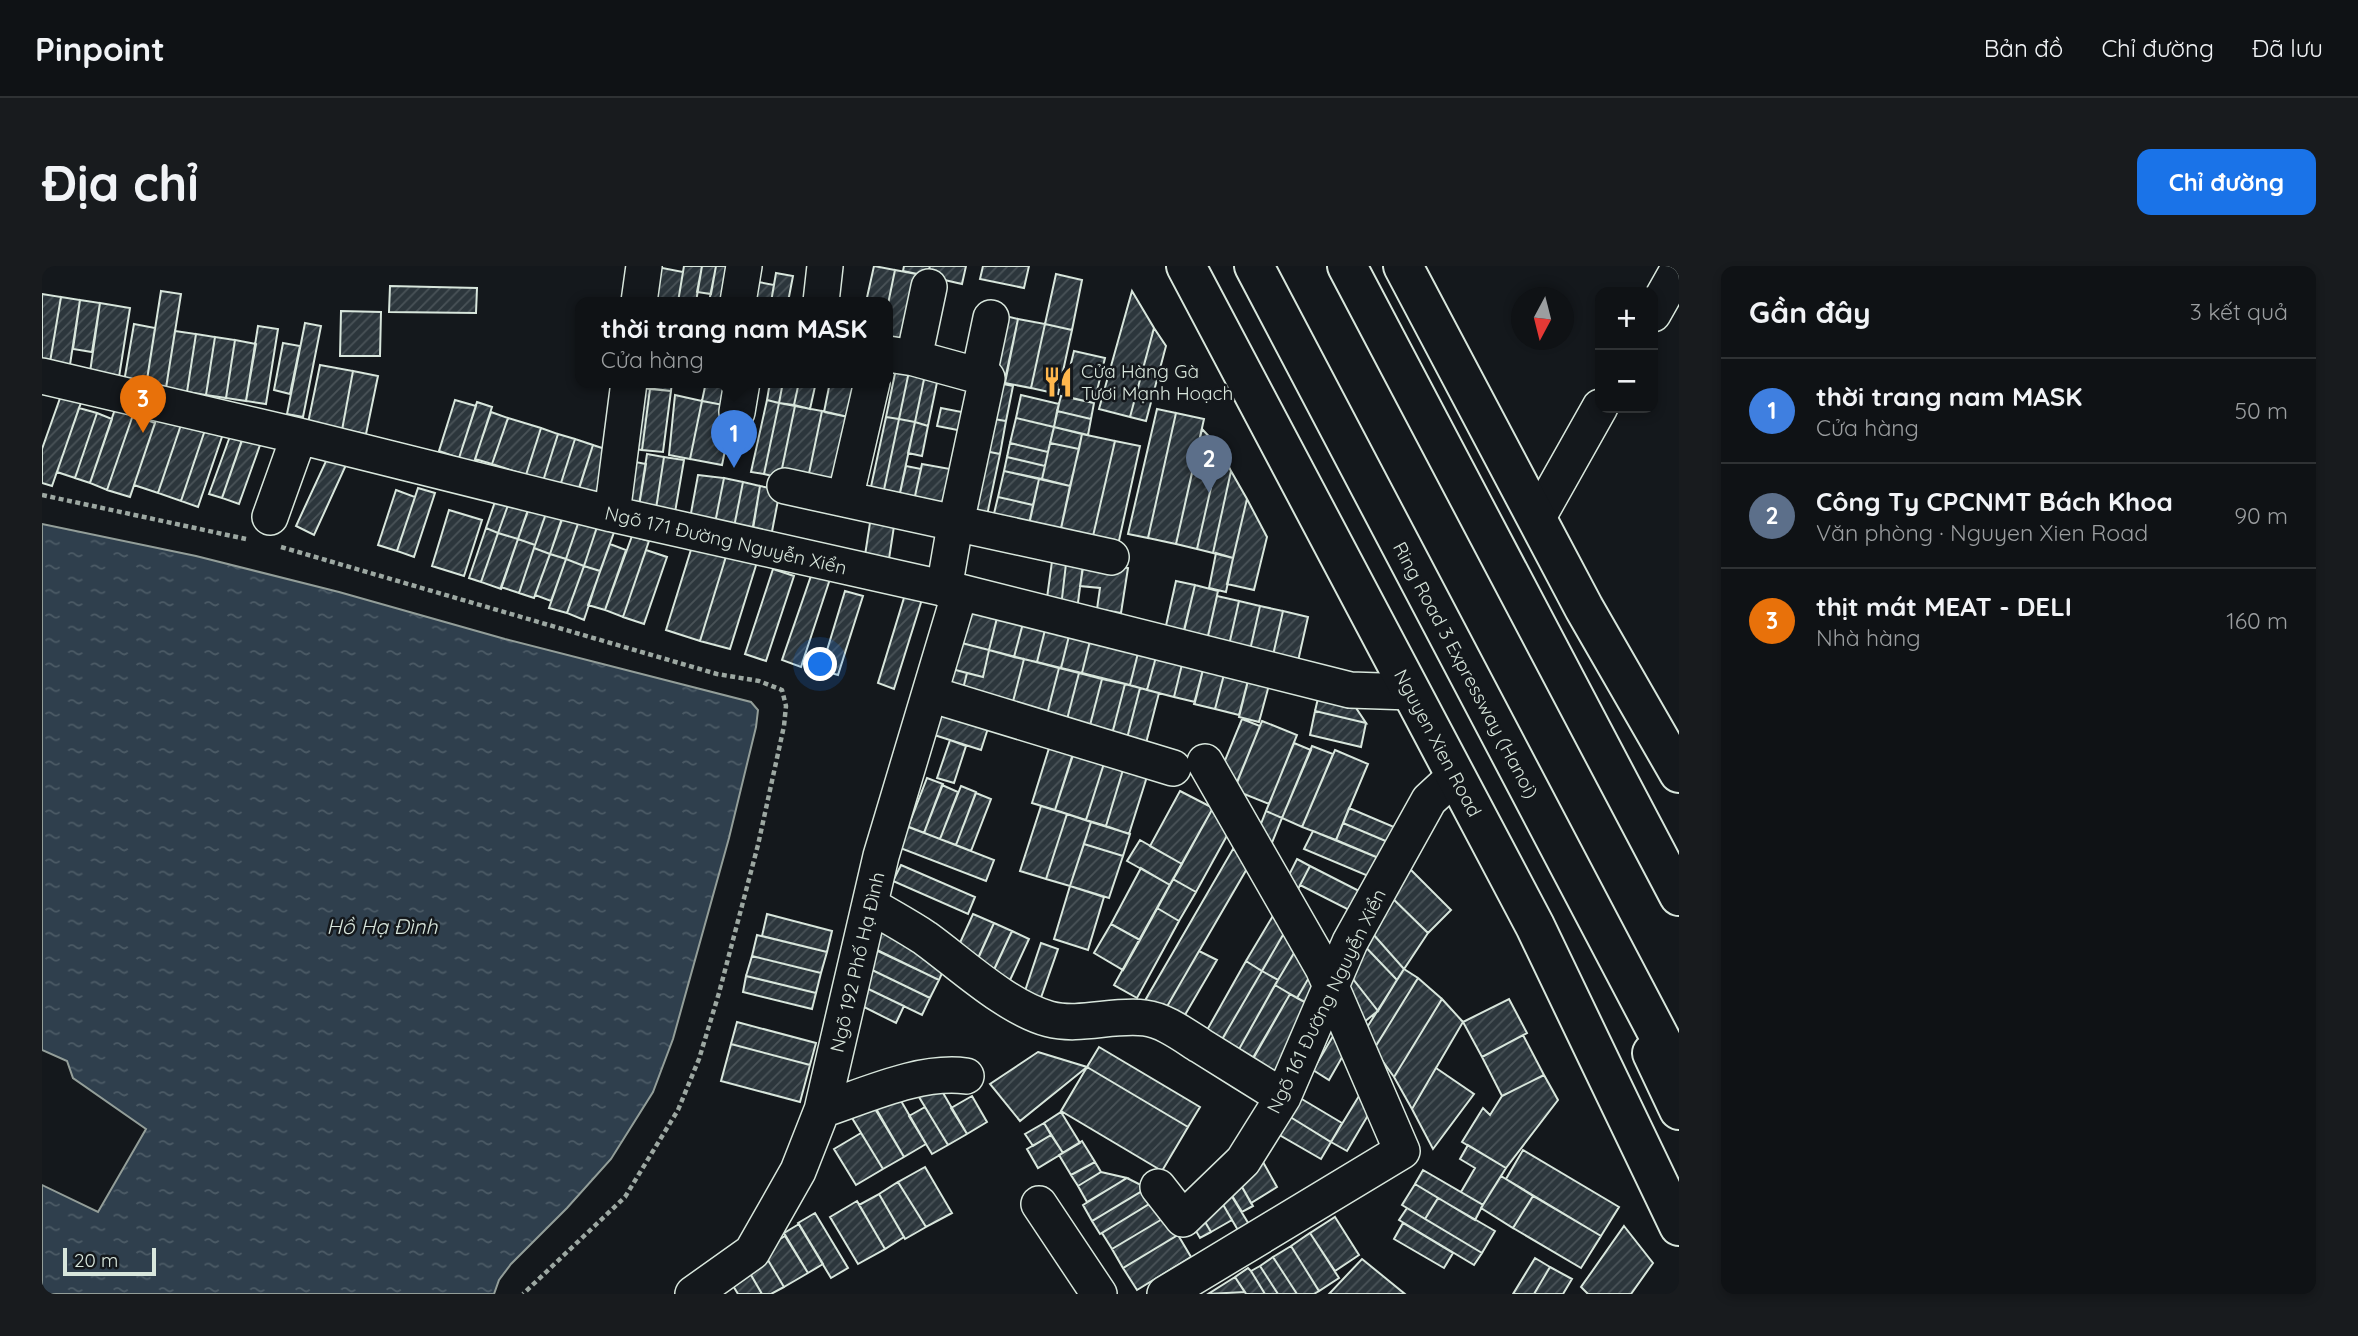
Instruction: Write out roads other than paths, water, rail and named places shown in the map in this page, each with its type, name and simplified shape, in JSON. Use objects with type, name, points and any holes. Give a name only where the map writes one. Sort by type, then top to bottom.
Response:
[{"type":"main road","name":"Nguyen Xien Road","points":[[1186,266],[1535,926],[1679,1226]]},
{"type":"main road","name":"Ring Road 3 Expressway (Hanoi)","points":[[1254,266],[1679,1074]]},
{"type":"main road","points":[[1347,266],[1679,897]]},
{"type":"main road","points":[[1362,266],[1568,617],[1679,773]]},
{"type":"main road","points":[[1403,266],[1537,519],[1568,617],[1679,867]]},
{"type":"main road","points":[[1562,675],[1679,877]]},
{"type":"main road","points":[[1489,713],[1679,1110]]},
{"type":"lane","points":[[640,297],[644,266]]},
{"type":"lane","points":[[739,297],[744,266]]},
{"type":"lane","points":[[822,297],[825,266]]},
{"type":"lane","points":[[1658,305],[1679,268]]},
{"type":"lane","points":[[929,287],[901,356],[979,375],[991,318]]},
{"type":"lane","name":"Ngõ 192 Phố Hạ Đình","points":[[693,1294],[752,1252],[798,1171],[822,1110],[881,856],[930,694],[952,591],[957,522],[986,389],[987,378],[979,375]]},
{"type":"lane","name":"Ngõ 171 Đường Nguyễn Xiển","points":[[42,376],[299,436],[612,514],[952,591],[1350,690],[1411,692]]},
{"type":"lane","points":[[612,514],[628,388]]},
{"type":"lane","points":[[845,499],[871,388]]},
{"type":"lane","points":[[1537,519],[1597,413]]},
{"type":"lane","points":[[265,534],[299,436]]},
{"type":"lane","points":[[785,486],[1111,557]]},
{"type":"lane","points":[[930,694],[1189,765],[1316,956],[1402,1151],[1165,1294]]},
{"type":"lane","name":"Ngõ 161 Đường Nguyễn Xiển","points":[[1183,1219],[1242,1161],[1283,1097],[1350,942],[1429,800],[1455,776]]},
{"type":"lane","points":[[870,905],[921,936],[1007,999],[1031,1011],[1050,1019],[1071,1021],[1127,1016],[1149,1018],[1176,1031],[1283,1097]]},
{"type":"lane","points":[[822,1110],[920,1077],[954,1074],[966,1076]]},
{"type":"lane","points":[[1158,1187],[1183,1219],[1212,1265]]},
{"type":"lane","points":[[1039,1204],[1099,1294]]},
{"type":"water","name":"Hồ Hạ Đình","points":[[42,524],[196,556],[339,592],[505,639],[751,702],[758,710],[729,838],[673,1039],[653,1092],[611,1159],[511,1264],[499,1280],[494,1294],[42,1294],[42,1185],[98,1212],[146,1129],[73,1078],[67,1061],[42,1050]]},
{"type":"place","name":"Cửa Hàng Gà Tươi Mạnh Hoạch","points":[[1058,382]]},
{"type":"place","name":"thịt mát MEAT - DELI","points":[[143,433]]},
{"type":"place","name":"thời trang nam MASK","points":[[734,468]]},
{"type":"place","name":"Công Ty CPCNMT Bách Khoa","points":[[1209,493]]}]
